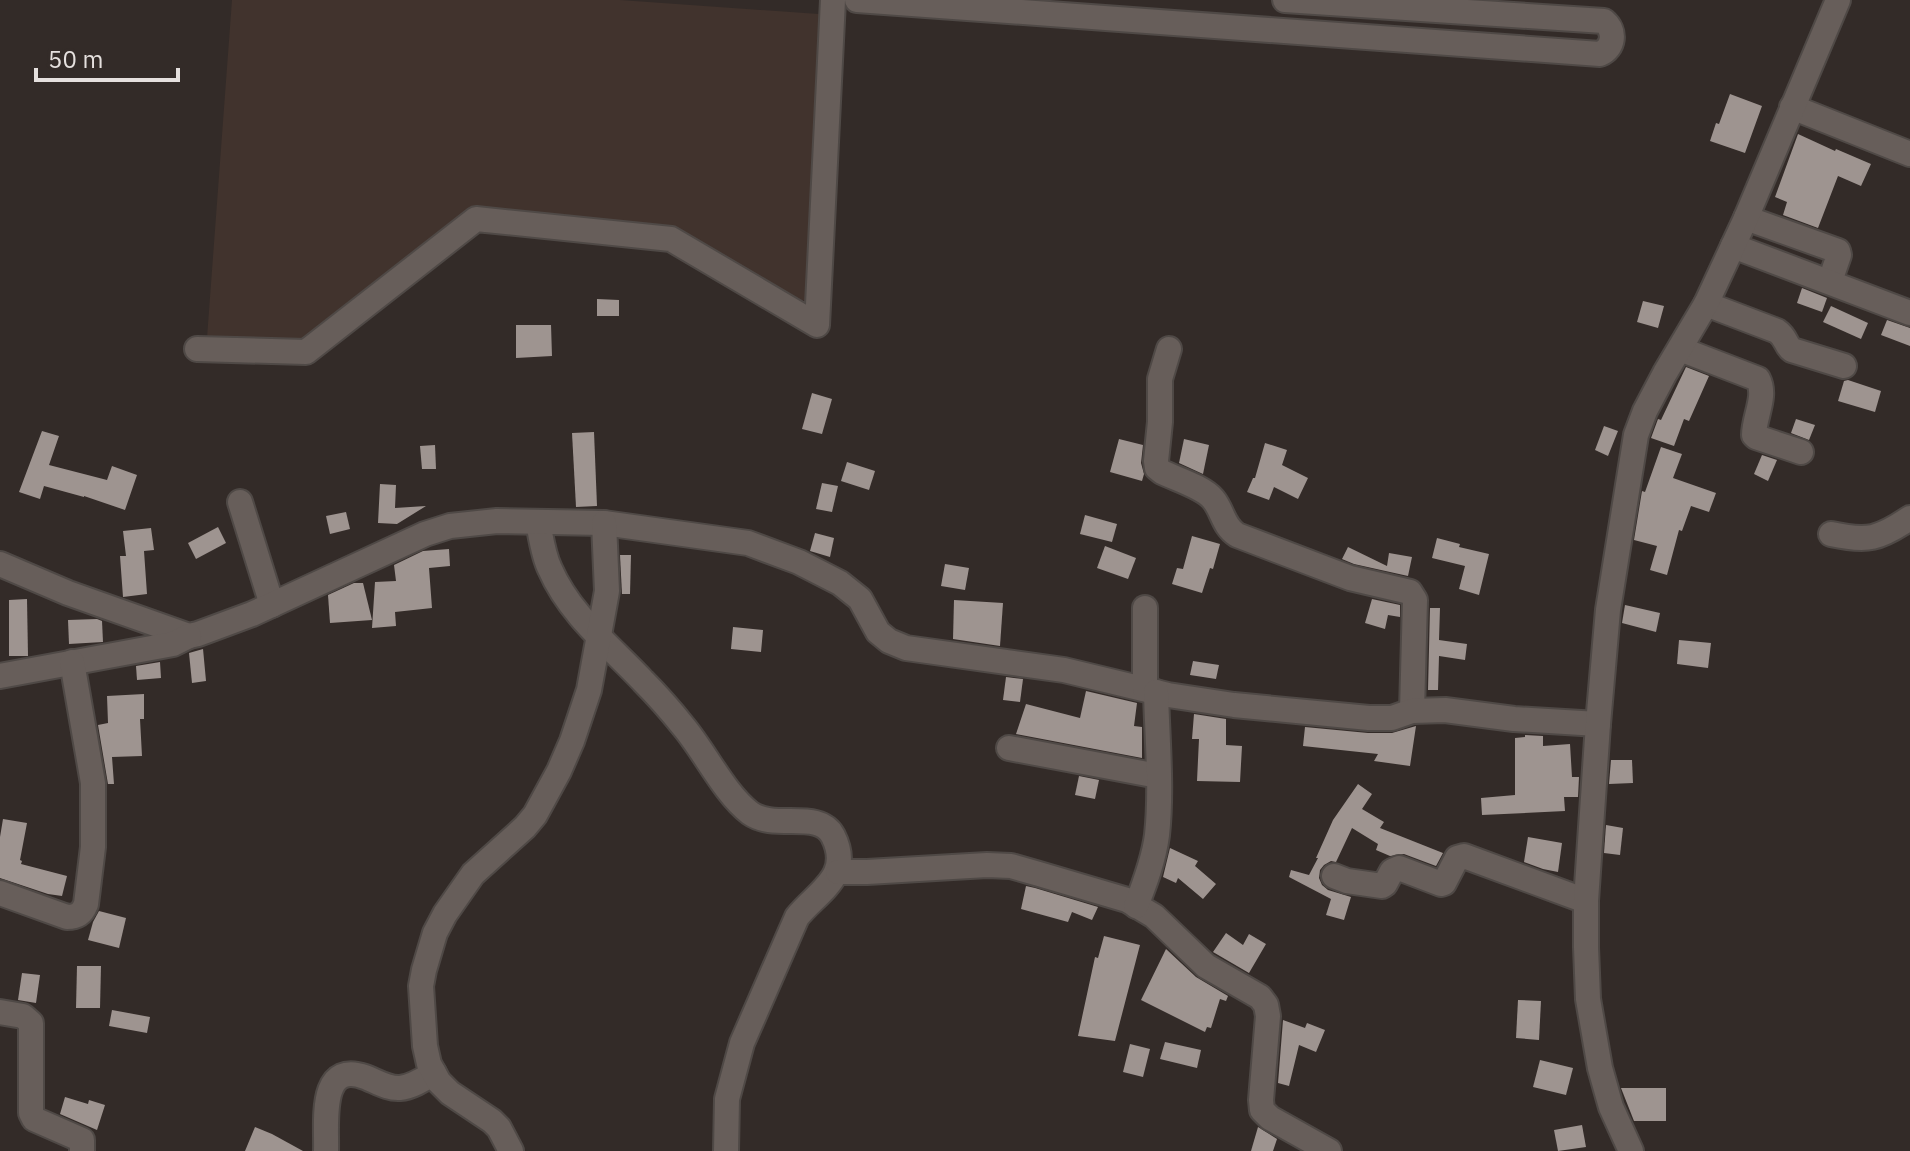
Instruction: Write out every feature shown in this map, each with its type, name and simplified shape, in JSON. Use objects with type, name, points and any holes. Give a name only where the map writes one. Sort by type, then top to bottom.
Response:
[{"type":"street","points":[[197,349],[306,352],[476,219],[671,239],[817,325],[833,0]]},
{"type":"street","points":[[857,0],[1600,54],[1607,51],[1612,39],[1604,21],[1401,4],[1285,0]]},
{"type":"street","points":[[1631,1151],[1611,1107],[1590,1013],[1586,901],[1608,610],[1636,435],[1645,411],[1706,304],[1733,246],[1838,0]]},
{"type":"street","points":[[1370,37],[1373,3]]},
{"type":"street","points":[[1399,40],[1401,4]]},
{"type":"street","points":[[1792,107],[1910,154]]},
{"type":"street","points":[[1746,218],[1838,251],[1830,281]]},
{"type":"street","points":[[1733,246],[1910,313]]},
{"type":"street","points":[[1706,304],[1777,331],[1792,350],[1844,366]]},
{"type":"street","points":[[1169,349],[1160,379],[1157,468],[1205,492],[1212,498],[1230,531],[1237,535],[1350,578],[1410,592],[1415,600],[1412,711]]},
{"type":"street","points":[[1680,349],[1758,379],[1761,393],[1754,435],[1801,452]]},
{"type":"street","points":[[240,502],[272,605]]},
{"type":"street","points":[[1831,534],[1856,540],[1870,538],[1890,532],[1910,518]]},
{"type":"street","points":[[0,676],[173,644],[272,605],[425,534],[450,526],[497,521],[604,523],[748,543],[799,562],[840,583],[860,599],[878,632],[906,648],[1064,670],[1234,705],[1369,718],[1392,718],[1412,711],[1445,710],[1598,724]]},
{"type":"street","points":[[538,522],[550,569],[574,609],[686,729],[737,800],[751,814],[769,822],[817,822],[832,834],[838,848],[838,872],[797,917],[749,1024],[727,1099],[726,1151]]},
{"type":"street","points":[[511,1151],[499,1128],[450,1093],[439,1082],[429,1064],[421,986],[435,933],[445,914],[473,874],[525,827],[541,804],[572,741],[589,690],[607,591],[604,523]]},
{"type":"street","points":[[0,564],[68,593],[189,636]]},
{"type":"street","points":[[1136,906],[1150,868],[1157,834],[1158,776],[1145,608]]},
{"type":"street","points":[[0,893],[67,917],[82,913],[86,904],[93,847],[93,783],[72,662]]},
{"type":"street","points":[[1009,748],[1158,776]]},
{"type":"street","points":[[1334,876],[1382,886],[1392,871],[1399,868],[1441,884],[1457,858],[1464,856],[1586,901]]},
{"type":"street","points":[[838,872],[1011,866],[1127,900],[1154,916],[1206,966],[1260,997],[1266,1005],[1268,1016],[1262,1110],[1270,1118],[1329,1151]]},
{"type":"street","points":[[0,1012],[23,1016],[31,1023],[31,1113],[34,1119],[82,1140],[82,1151]]},
{"type":"street","points":[[326,1151],[328,1095],[331,1085],[340,1076],[353,1073],[392,1088],[403,1088],[434,1073]]},
{"type":"shaded area","points":[[232,0],[620,0],[833,15],[815,301],[799,300],[673,229],[472,210],[309,338],[207,338]]},
{"type":"building","points":[[1730,94],[1762,106],[1745,153],[1710,141]]},
{"type":"building","points":[[1798,134],[1871,164],[1861,186],[1838,176],[1818,228],[1783,215],[1787,202],[1775,197]]},
{"type":"building","points":[[1802,288],[1827,298],[1822,312],[1797,303]]},
{"type":"building","points":[[597,299],[619,300],[619,316],[597,316]]},
{"type":"building","points":[[1643,301],[1664,306],[1658,328],[1637,322]]},
{"type":"building","points":[[1831,306],[1868,323],[1861,339],[1823,322]]},
{"type":"building","points":[[1887,320],[1910,328],[1910,346],[1881,335]]},
{"type":"building","points":[[516,325],[551,325],[552,356],[516,358]]},
{"type":"building","points":[[1686,367],[1709,376],[1689,421],[1684,419],[1674,446],[1651,438]]},
{"type":"building","points":[[1844,381],[1881,391],[1875,412],[1838,401]]},
{"type":"building","points":[[812,393],[832,399],[822,434],[802,429]]},
{"type":"building","points":[[1796,419],[1815,425],[1809,440],[1791,433]]},
{"type":"building","points":[[1604,426],[1618,431],[1608,456],[1595,450]]},
{"type":"building","points":[[42,431],[59,436],[49,465],[107,480],[112,466],[137,475],[125,510],[44,486],[40,499],[19,492]]},
{"type":"building","points":[[594,432],[597,506],[576,507],[572,433]]},
{"type":"building","points":[[1119,439],[1143,445],[1142,481],[1110,472]]},
{"type":"building","points":[[1184,439],[1209,445],[1203,474],[1179,463]]},
{"type":"building","points":[[1265,443],[1287,450],[1282,465],[1308,478],[1298,499],[1274,487],[1269,500],[1247,492],[1255,478]]},
{"type":"building","points":[[435,445],[436,469],[422,469],[420,446]]},
{"type":"building","points":[[1661,447],[1682,454],[1673,478],[1716,493],[1709,512],[1691,506],[1682,531],[1679,530],[1667,575],[1650,570],[1657,546],[1634,540],[1642,491],[1645,492]]},
{"type":"building","points":[[1762,455],[1777,460],[1768,481],[1754,474]]},
{"type":"building","points":[[847,462],[875,471],[869,490],[841,481]]},
{"type":"building","points":[[822,483],[838,486],[832,512],[816,509]]},
{"type":"building","points":[[380,484],[396,485],[395,508],[426,506],[397,524],[378,523]]},
{"type":"building","points":[[346,512],[350,529],[330,534],[326,516]]},
{"type":"building","points":[[1085,515],[1117,524],[1112,542],[1080,534]]},
{"type":"building","points":[[218,527],[226,543],[196,559],[188,543]]},
{"type":"building","points":[[151,528],[154,550],[144,551],[147,594],[123,597],[120,556],[126,556],[123,531]]},
{"type":"building","points":[[815,533],[834,538],[830,557],[810,551]]},
{"type":"building","points":[[1192,536],[1220,544],[1202,593],[1172,584],[1177,568],[1183,569]]},
{"type":"building","points":[[1437,538],[1489,554],[1479,595],[1459,589],[1465,566],[1432,558]]},
{"type":"building","points":[[1105,546],[1136,558],[1128,579],[1097,568]]},
{"type":"building","points":[[1348,547],[1387,566],[1389,553],[1412,557],[1408,576],[1342,559]]},
{"type":"building","points":[[449,549],[450,566],[429,568],[432,608],[395,612],[396,626],[372,628],[375,582],[396,581],[394,565],[423,551]]},
{"type":"building","points":[[620,555],[631,555],[630,594],[622,594]]},
{"type":"building","points":[[945,564],[969,568],[965,590],[941,586]]},
{"type":"building","points":[[354,583],[363,583],[372,620],[330,623],[328,595]]},
{"type":"building","points":[[27,599],[28,656],[9,656],[9,600]]},
{"type":"building","points":[[1372,599],[1400,605],[1400,617],[1388,615],[1385,629],[1365,623]]},
{"type":"building","points":[[954,600],[1003,603],[1000,646],[953,639]]},
{"type":"building","points":[[1625,605],[1660,613],[1656,632],[1622,623]]},
{"type":"building","points":[[1430,608],[1440,608],[1439,640],[1467,644],[1465,660],[1439,656],[1438,690],[1428,690]]},
{"type":"building","points":[[68,620],[102,621],[103,642],[69,644]]},
{"type":"building","points":[[733,627],[763,630],[761,652],[731,649]]},
{"type":"building","points":[[1679,640],[1711,643],[1708,668],[1677,664]]},
{"type":"building","points":[[203,649],[206,681],[192,683],[189,653]]},
{"type":"building","points":[[1193,661],[1219,665],[1216,679],[1190,675]]},
{"type":"building","points":[[160,662],[161,678],[137,680],[136,666]]},
{"type":"building","points":[[1006,677],[1023,679],[1020,702],[1003,700]]},
{"type":"building","points":[[1086,691],[1137,703],[1134,726],[1142,727],[1142,758],[1016,734],[1026,704],[1080,718]]},
{"type":"building","points":[[144,694],[144,719],[140,719],[142,756],[112,757],[114,784],[108,784],[98,725],[108,723],[107,696]]},
{"type":"building","points":[[1194,714],[1226,719],[1226,745],[1242,746],[1240,782],[1197,781],[1199,739],[1192,739]]},
{"type":"building","points":[[1416,726],[1410,766],[1374,761],[1378,754],[1303,746],[1305,727],[1392,733]]},
{"type":"building","points":[[1543,736],[1543,746],[1570,744],[1572,777],[1579,777],[1578,797],[1564,797],[1565,811],[1482,815],[1481,798],[1515,795],[1515,738]]},
{"type":"building","points":[[1611,760],[1632,760],[1633,783],[1609,784]]},
{"type":"building","points":[[1079,776],[1099,780],[1095,799],[1075,795]]},
{"type":"building","points":[[1358,784],[1372,794],[1362,809],[1384,822],[1380,828],[1443,853],[1436,866],[1404,854],[1390,856],[1376,850],[1378,844],[1352,828],[1336,862],[1324,865],[1319,878],[1328,890],[1351,897],[1344,920],[1326,915],[1331,899],[1289,877],[1291,870],[1309,875],[1333,820]]},
{"type":"building","points":[[3,819],[27,823],[21,864],[67,876],[62,896],[0,878]]},
{"type":"building","points":[[1606,825],[1623,828],[1620,855],[1604,853]]},
{"type":"building","points":[[1528,837],[1562,843],[1558,872],[1524,862]]},
{"type":"building","points":[[1170,848],[1198,861],[1195,866],[1216,884],[1203,899],[1178,878],[1176,883],[1163,877]]},
{"type":"building","points":[[1026,886],[1098,907],[1092,920],[1072,912],[1068,922],[1021,909]]},
{"type":"building","points":[[99,911],[126,918],[119,948],[88,940]]},
{"type":"building","points":[[1226,933],[1243,945],[1249,934],[1266,944],[1249,973],[1213,952]]},
{"type":"building","points":[[1104,936],[1140,945],[1115,1041],[1078,1036],[1095,957],[1098,958]]},
{"type":"building","points":[[1166,949],[1196,977],[1228,996],[1226,1001],[1220,999],[1211,1028],[1207,1027],[1205,1032],[1141,1000]]},
{"type":"building","points":[[77,966],[101,966],[100,1008],[76,1008]]},
{"type":"building","points":[[22,973],[40,975],[36,1003],[18,1000]]},
{"type":"building","points":[[1518,1000],[1541,1001],[1539,1040],[1516,1038]]},
{"type":"building","points":[[112,1010],[150,1017],[147,1033],[109,1026]]},
{"type":"building","points":[[1283,1020],[1305,1028],[1307,1023],[1325,1030],[1316,1052],[1299,1045],[1289,1086],[1278,1083]]},
{"type":"building","points":[[1165,1042],[1201,1050],[1197,1068],[1160,1059]]},
{"type":"building","points":[[1130,1044],[1150,1049],[1143,1077],[1123,1072]]},
{"type":"building","points":[[1540,1060],[1573,1068],[1566,1095],[1533,1087]]},
{"type":"building","points":[[1621,1088],[1666,1088],[1666,1121],[1634,1121]]},
{"type":"building","points":[[65,1097],[105,1105],[97,1130],[60,1114]]},
{"type":"building","points":[[1582,1125],[1586,1147],[1558,1151],[1554,1130]]},
{"type":"building","points":[[255,1127],[272,1134],[303,1151],[245,1151]]},
{"type":"building","points":[[1258,1127],[1277,1139],[1273,1151],[1251,1151]]}]
